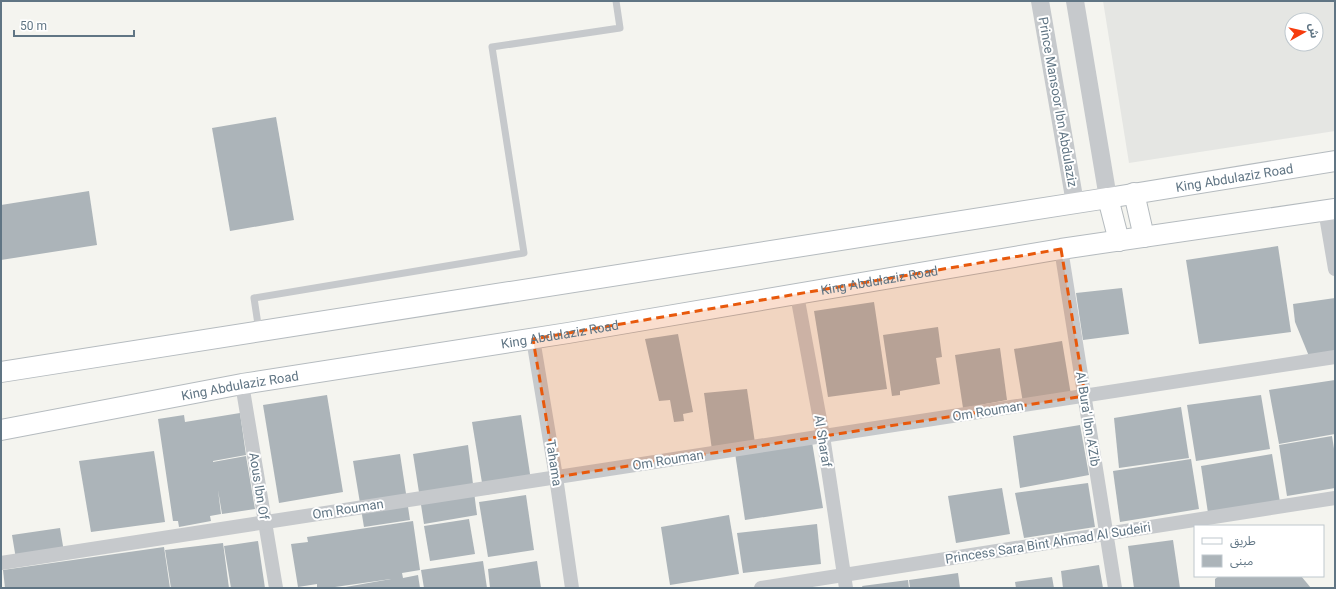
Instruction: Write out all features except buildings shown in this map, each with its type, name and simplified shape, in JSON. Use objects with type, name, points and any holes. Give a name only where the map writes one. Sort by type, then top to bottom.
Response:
[{"type":"main road","name":"King Abdulaziz Road","points":[[1,372],[1335,162]]},
{"type":"main road","points":[[1134,193],[1144,237]]},
{"type":"main road","points":[[1108,198],[1118,241]]},
{"type":"main road","name":"King Abdulaziz Road","points":[[1,430],[242,384],[533,339],[1061,249],[1330,209]]},
{"type":"street","name":"Prince Mansoor Ibn Abdulaziz","points":[[1040,1],[1075,203]]},
{"type":"street","points":[[1075,1],[1108,198]]},
{"type":"street","points":[[1330,209],[1335,269]]},
{"type":"street","name":"Al Bura' Ibn A'Zib","points":[[1061,249],[1115,588]]},
{"type":"street","name":"Al Sharaf","points":[[797,295],[823,436],[845,582]]},
{"type":"street","name":"Tahama","points":[[533,339],[556,477],[572,588]]},
{"type":"street","name":"Om Rouman","points":[[1,563],[1335,357]]},
{"type":"street","name":"Aous Ibn Of","points":[[242,384],[276,588]]},
{"type":"street","name":"Princess Sara Bint Ahmad Al Sudeiri","points":[[761,588],[845,582],[1107,534],[1335,498]]},
{"type":"lane","points":[[259,332],[254,298],[524,253],[492,47],[620,28],[616,1]]},
{"type":"highlighted area","points":[[1061,249],[1085,396],[556,477],[533,339]]},
{"type":"shaded area","points":[[1103,1],[1335,1],[1335,131],[1129,163]]}]
